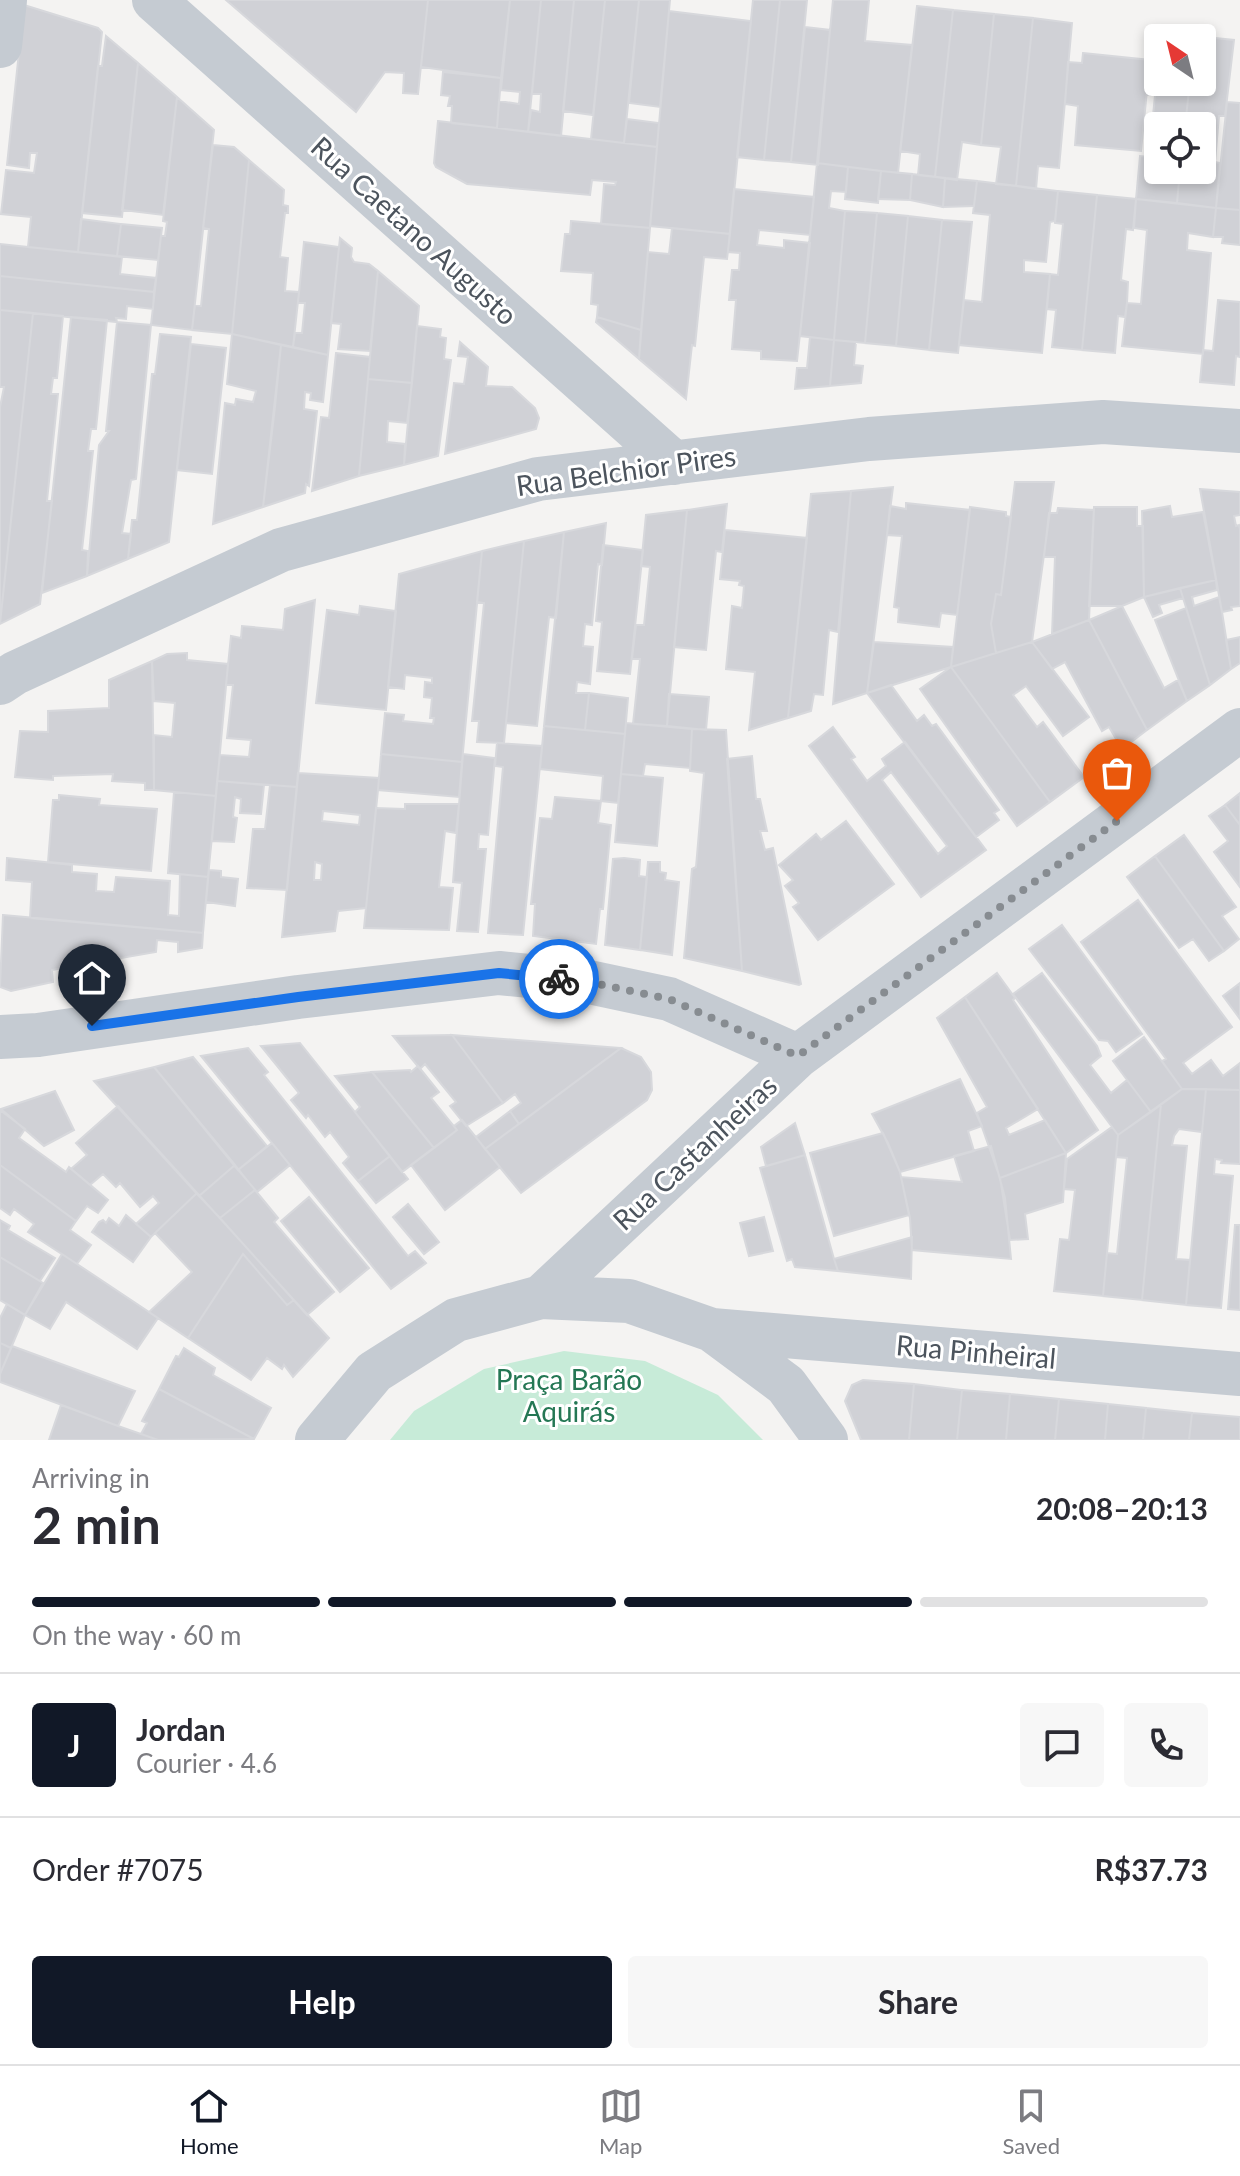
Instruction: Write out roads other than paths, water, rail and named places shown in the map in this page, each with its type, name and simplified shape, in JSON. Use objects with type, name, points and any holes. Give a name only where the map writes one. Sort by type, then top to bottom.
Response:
[{"type":"street","points":[[0,46],[5,0]]},
{"type":"street","name":"Rua Caetano Augusto","points":[[154,0],[674,463]]},
{"type":"street","name":"Rua Belchior Pires","points":[[0,683],[15,673],[281,550],[538,479],[869,439],[1103,422],[1240,431]]},
{"type":"street","name":"Rua Castanheiras","points":[[541,1297],[798,1056],[1240,730]]},
{"type":"street","points":[[0,1037],[38,1035],[298,997],[499,973],[589,982],[669,999],[798,1056]]},
{"type":"street","points":[[317,1440],[374,1372],[456,1320],[541,1297],[629,1301],[712,1330],[786,1385],[826,1440]]},
{"type":"street","name":"Rua Pinheiral","points":[[712,1330],[1240,1374]]},
{"type":"park label","name":"Praça Barão Aquirás","points":[[569,1396]]}]
